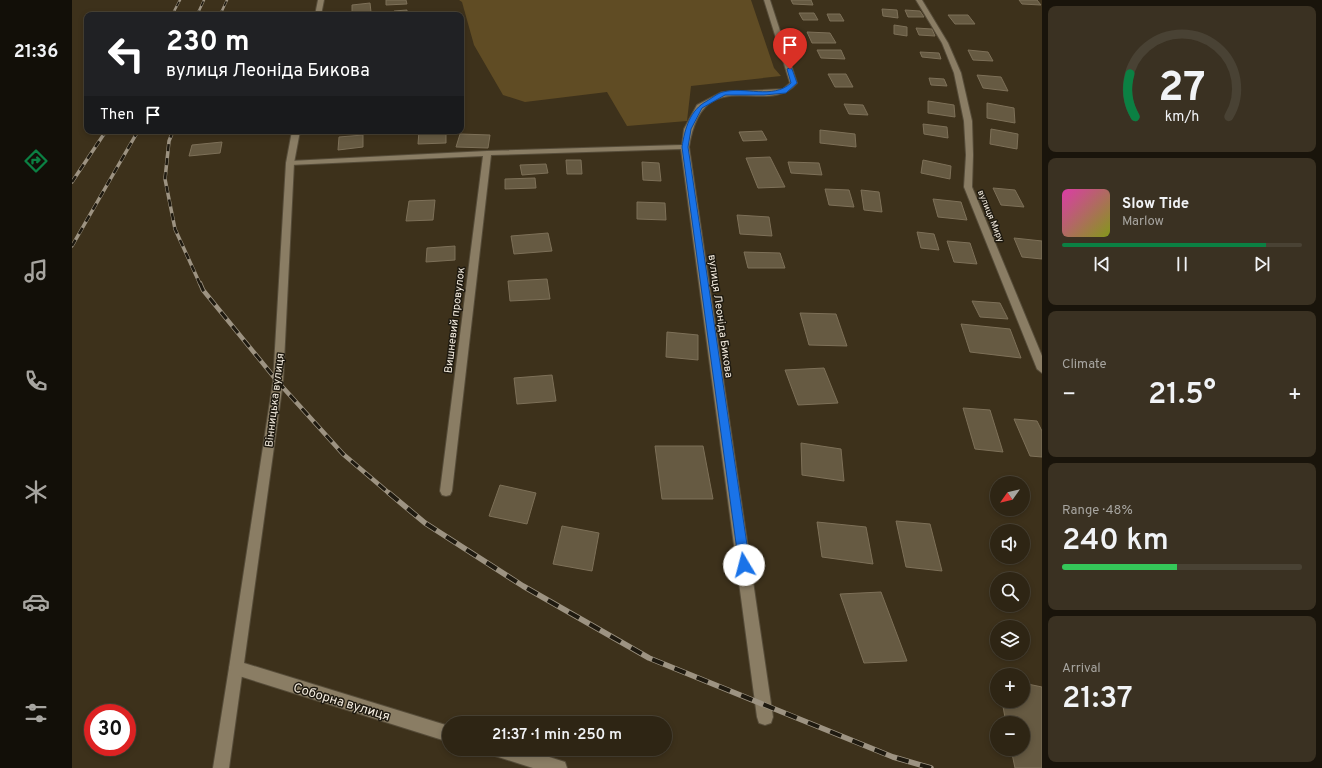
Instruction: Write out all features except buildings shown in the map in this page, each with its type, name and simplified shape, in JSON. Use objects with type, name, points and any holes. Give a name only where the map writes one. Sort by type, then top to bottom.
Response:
[{"type":"street","points":[[319,12],[321,0]]},
{"type":"street","name":"вулиця Леоніда Бикова","points":[[766,717],[685,147],[688,129],[700,107],[724,93],[764,93],[786,91],[794,83],[767,0]]},
{"type":"street","name":"вулиця Миру","points":[[919,0],[953,58],[966,105],[970,162],[968,187],[1042,369]]},
{"type":"street","name":"Вінницька вулиця","points":[[222,768],[278,382],[290,163],[295,134]]},
{"type":"street","points":[[290,163],[487,153],[685,147]]},
{"type":"street","name":"Вишневий провулок","points":[[446,491],[487,153]]},
{"type":"street","name":"Соборна вулиця","points":[[236,668],[442,732]]},
{"type":"street","points":[[520,756],[559,768]]},
{"type":"shaded area","points":[[459,0],[751,0],[774,68],[781,76],[691,86],[687,121],[627,126],[607,92],[525,102],[503,95],[474,45],[462,2]]},
{"type":"railway","points":[[174,12],[180,0]]},
{"type":"railway","points":[[198,12],[204,0]]},
{"type":"railway","points":[[221,12],[227,0]]},
{"type":"railway","points":[[72,182],[104,134]]},
{"type":"railway","points":[[72,246],[136,134]]},
{"type":"railway","points":[[172,134],[169,141],[165,179],[175,229],[200,284]]},
{"type":"railway","points":[[200,283],[203,290],[278,382],[343,454],[390,494]]},
{"type":"railway","points":[[389,493],[425,523],[523,586],[649,658],[893,757],[931,768]]},
{"type":"route","points":[[744,565],[685,147],[688,129],[700,107],[724,93],[764,93],[786,91],[794,83],[790,69]]}]
